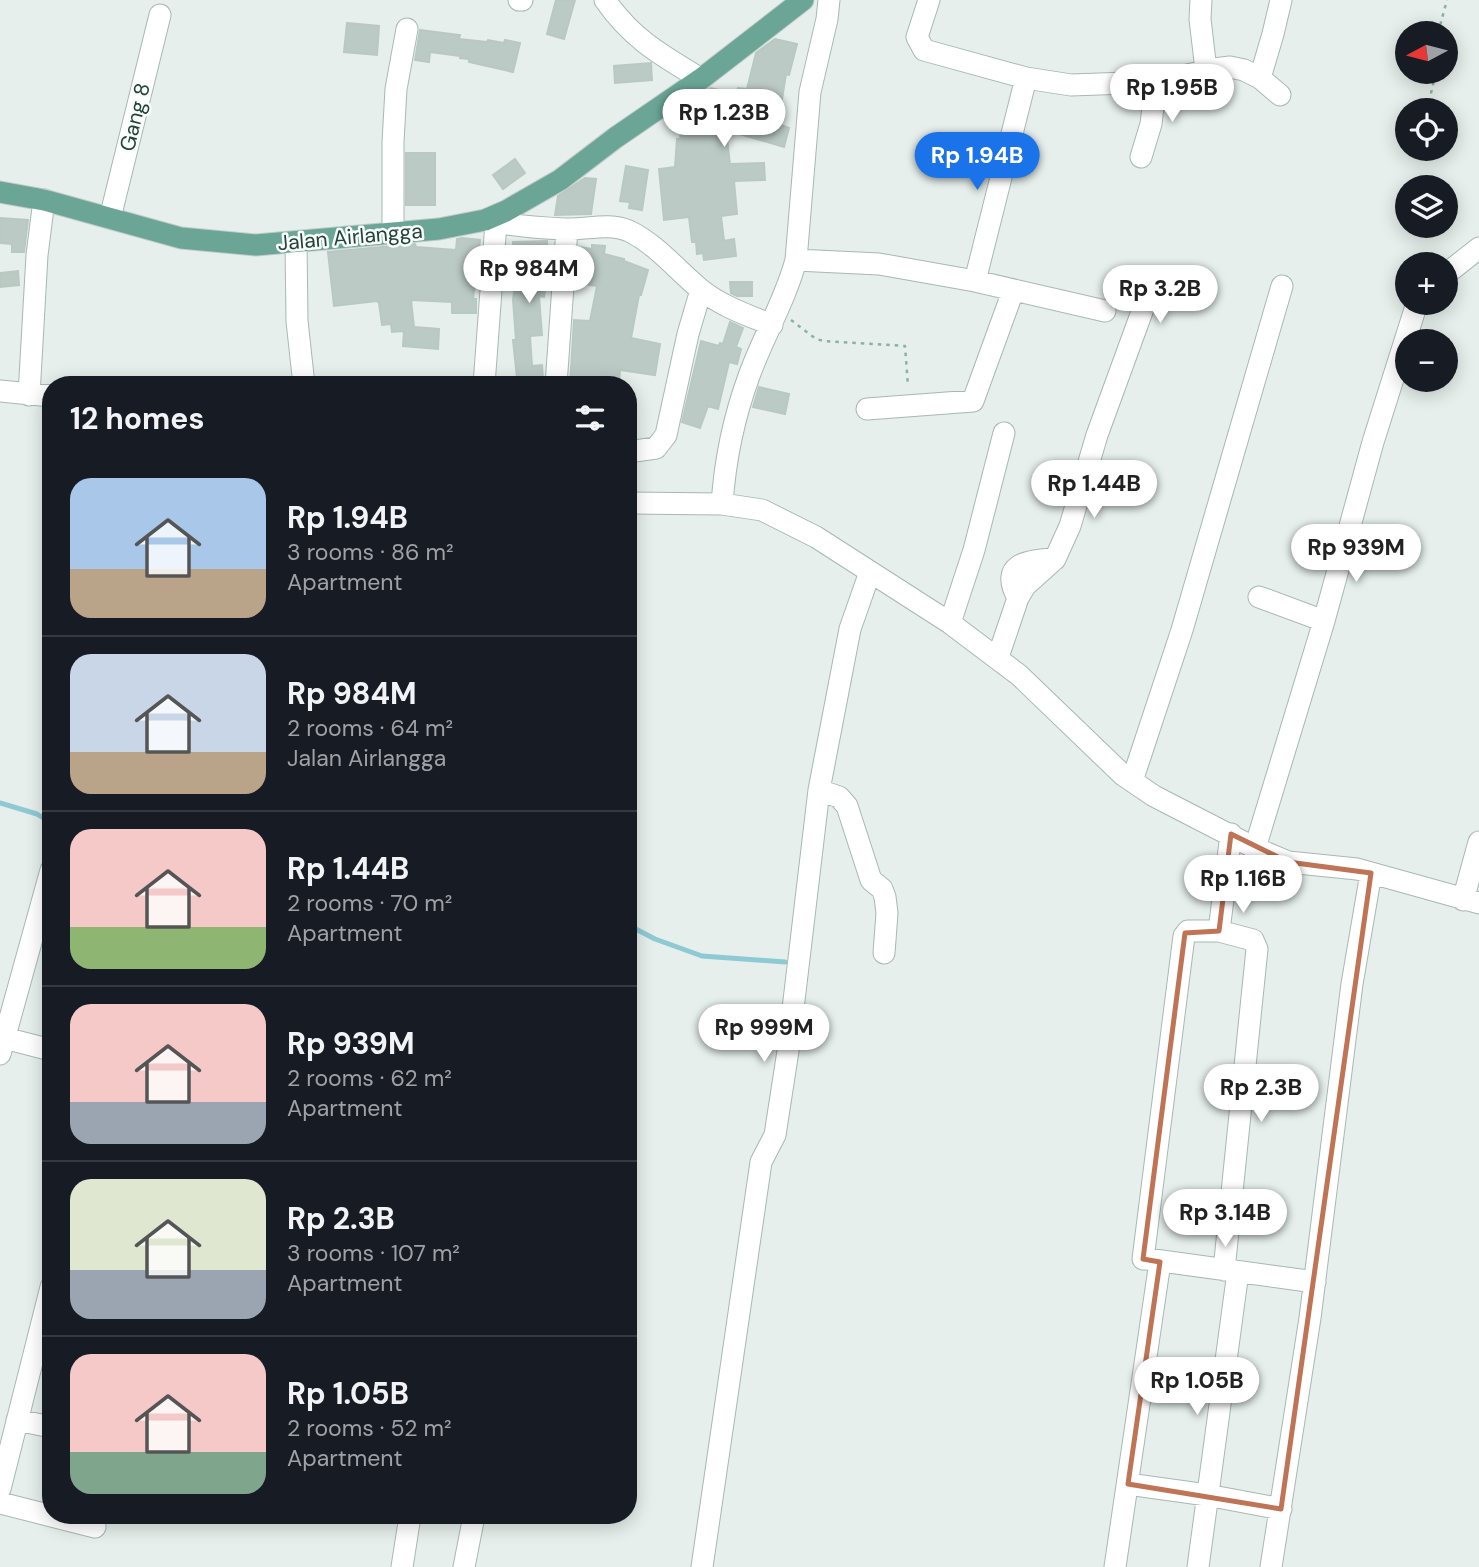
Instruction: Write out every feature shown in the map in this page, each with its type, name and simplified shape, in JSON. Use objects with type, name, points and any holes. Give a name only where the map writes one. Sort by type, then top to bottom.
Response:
[{"type":"main road","name":"Jalan Airlangga","points":[[0,192],[44,200],[181,238],[256,245],[439,229],[490,221],[559,180],[701,79],[803,0]]},
{"type":"street","points":[[605,0],[621,23],[634,34],[701,79]]},
{"type":"street","points":[[722,504],[725,466],[749,376],[791,279],[796,260],[810,92],[829,0]]},
{"type":"street","points":[[929,0],[916,37],[924,50],[1026,78],[1071,85],[1156,82],[1223,67],[1237,68],[1260,78],[1280,95]]},
{"type":"street","points":[[1200,0],[1206,70]]},
{"type":"street","points":[[1260,78],[1281,0]]},
{"type":"street","name":"Gang 8","points":[[110,218],[160,15]]},
{"type":"street","points":[[393,232],[396,89],[407,29]]},
{"type":"street","points":[[975,281],[1026,78]]},
{"type":"street","points":[[1141,157],[1151,124],[1156,82]]},
{"type":"street","points":[[29,395],[36,268],[44,200]]},
{"type":"street","points":[[484,376],[490,221],[567,229],[615,227],[630,232],[664,256],[701,290],[727,307],[774,318]]},
{"type":"street","points":[[557,376],[567,229]]},
{"type":"street","points":[[296,242],[297,321],[303,376]]},
{"type":"street","points":[[1458,265],[1479,248]]},
{"type":"street","points":[[796,260],[879,264],[975,281],[1105,311]]},
{"type":"street","points":[[1132,781],[1182,630],[1282,286]]},
{"type":"street","points":[[637,451],[656,448],[666,435],[688,334],[701,290]]},
{"type":"street","points":[[867,409],[973,401],[1013,291]]},
{"type":"street","points":[[998,657],[1018,598],[1010,579],[1015,568],[1038,560],[1055,559],[1070,526],[1097,435],[1147,298]]},
{"type":"street","points":[[1255,848],[1324,621],[1373,442],[1413,315]]},
{"type":"street","points":[[0,391],[42,396]]},
{"type":"street","points":[[950,623],[974,550],[1004,433]]},
{"type":"street","points":[[637,503],[722,504],[762,509],[816,537],[998,657],[1132,781],[1154,796],[1288,862],[1357,869],[1471,901],[1479,842]]},
{"type":"street","points":[[702,1567],[761,1162],[775,1135],[786,1063],[819,790],[850,629],[870,572]]},
{"type":"street","points":[[1259,597],[1324,621]]},
{"type":"street","points":[[819,790],[839,797],[846,806],[871,880],[882,889],[887,913],[884,953]]},
{"type":"street","points":[[1219,931],[1231,834]]},
{"type":"street","points":[[1271,1567],[1315,1282],[1352,984],[1371,873]]},
{"type":"street","points":[[42,905],[1,1043],[42,1049]]},
{"type":"street","points":[[1115,1567],[1128,1484],[1145,1259],[1184,936],[1188,931],[1219,931],[1253,940],[1257,949],[1231,1271],[1198,1567]]},
{"type":"street","points":[[1145,1259],[1315,1282]]},
{"type":"street","points":[[0,1489],[17,1420],[42,1347]]},
{"type":"street","points":[[17,1420],[42,1425]]},
{"type":"street","points":[[1128,1484],[1280,1509]]},
{"type":"street","points":[[0,1503],[42,1514]]},
{"type":"street","points":[[82,1524],[94,1527]]},
{"type":"street","points":[[402,1567],[409,1524]]},
{"type":"street","points":[[464,1567],[472,1524]]},
{"type":"path","points":[[1441,21],[1447,0]]},
{"type":"path","points":[[774,318],[801,325],[816,339],[824,341],[905,346],[908,406]]},
{"type":"highlighted area","points":[[1231,834],[1288,862],[1371,873],[1281,1509],[1128,1484],[1160,1262],[1143,1259],[1185,933],[1219,931]]},
{"type":"building","points":[[556,0],[575,0],[564,39],[547,34]]},
{"type":"building","points":[[347,23],[379,26],[377,55],[344,52]]},
{"type":"building","points":[[420,30],[460,35],[459,39],[520,43],[513,72],[469,62],[469,59],[460,56],[430,52],[429,62],[415,60]]},
{"type":"building","points":[[775,39],[797,44],[789,75],[786,74],[778,124],[789,128],[784,147],[726,130],[730,164],[764,163],[765,180],[734,181],[737,214],[721,216],[724,241],[734,239],[736,256],[704,260],[703,253],[697,254],[696,242],[692,242],[689,217],[664,220],[659,169],[675,167],[677,139],[680,139],[685,106],[693,101],[703,102],[706,92],[711,88],[737,94],[738,88],[747,89],[756,53]]},
{"type":"building","points":[[651,63],[652,80],[615,83],[614,66]]},
{"type":"building","points":[[406,153],[435,153],[435,205],[406,205]]},
{"type":"building","points":[[515,159],[525,173],[503,189],[493,175]]},
{"type":"building","points":[[626,166],[648,170],[642,210],[629,208],[630,202],[620,201]]},
{"type":"building","points":[[585,178],[596,179],[591,214],[555,215],[558,196]]},
{"type":"building","points":[[0,218],[28,220],[24,252],[12,252],[12,244],[0,243]]},
{"type":"building","points":[[457,239],[480,240],[473,299],[476,299],[476,313],[452,313],[452,302],[411,300],[414,327],[439,329],[438,349],[403,346],[404,331],[392,332],[391,324],[382,325],[377,301],[334,306],[328,252],[415,244],[416,247],[456,250]]},
{"type":"building","points":[[547,241],[548,271],[544,297],[539,296],[542,335],[530,336],[532,366],[542,365],[543,376],[517,376],[513,300],[518,264],[514,264],[513,242]]},
{"type":"building","points":[[592,245],[605,246],[604,254],[624,259],[648,270],[639,295],[631,338],[660,344],[655,375],[620,370],[620,376],[571,376],[574,320],[590,321],[597,286],[576,283],[579,247],[592,249]]},
{"type":"building","points":[[18,271],[19,285],[0,287],[0,273]]},
{"type":"building","points":[[730,282],[752,282],[752,296],[737,296],[731,293]]},
{"type":"building","points":[[730,322],[743,328],[736,347],[741,349],[737,364],[729,362],[718,409],[708,406],[700,428],[682,422],[701,341],[719,346],[720,343],[723,344]]},
{"type":"building","points":[[759,387],[789,394],[785,414],[753,407]]},
{"type":"waterway","points":[[0,803],[42,817]]},
{"type":"waterway","points":[[637,930],[702,956],[785,962]]}]
